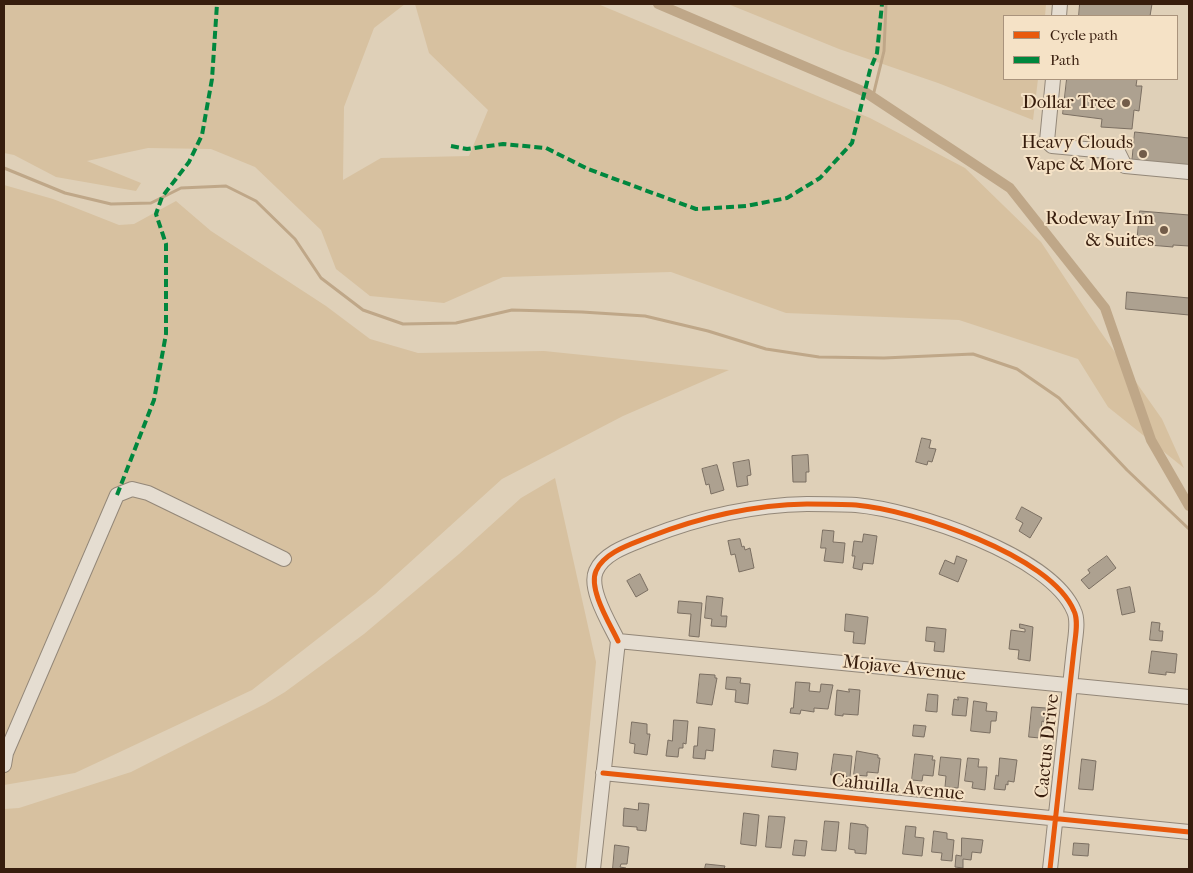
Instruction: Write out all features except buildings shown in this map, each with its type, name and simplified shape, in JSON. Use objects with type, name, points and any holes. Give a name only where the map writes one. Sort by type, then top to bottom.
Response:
[{"type":"street","points":[[1053,80],[1047,141],[1052,146],[1118,152],[1125,166],[1189,172]]},
{"type":"street","points":[[4,765],[6,753],[116,495],[132,489],[148,493],[284,559]]},
{"type":"street","name":"Cactus Drive","points":[[618,641],[599,602],[594,583],[595,572],[600,564],[621,550],[673,528],[727,513],[771,506],[807,504],[857,506],[897,513],[930,522],[971,537],[1029,565],[1052,582],[1066,597],[1075,613],[1076,632],[1050,869]]},
{"type":"street","points":[[593,869],[618,641]]},
{"type":"street","name":"Mojave Avenue","points":[[618,641],[1189,697]]},
{"type":"street","name":"Cahuilla Avenue","points":[[603,773],[1189,832]]},
{"type":"shaded area","points":[[4,4],[405,4],[374,28],[344,107],[343,180],[381,158],[469,156],[488,110],[429,53],[415,4],[598,4],[870,118],[965,168],[1041,242],[1100,331],[1162,419],[1184,468],[1108,407],[1078,359],[959,320],[786,313],[671,272],[503,277],[444,303],[370,296],[336,269],[321,230],[255,167],[211,149],[148,148],[87,161],[141,183],[136,191],[56,177],[14,155],[4,153]]},
{"type":"shaded area","points":[[728,4],[1046,4],[1045,15],[1003,15],[1003,80],[1038,80],[1033,120],[938,83],[839,49]]},
{"type":"shaded area","points":[[4,185],[53,199],[119,225],[134,224],[176,201],[211,231],[326,306],[370,339],[418,353],[544,351],[729,370],[623,416],[502,479],[375,594],[252,690],[75,773],[4,785]]},
{"type":"shaded area","points":[[555,478],[596,662],[576,869],[4,869],[4,809],[19,808],[131,772],[285,692],[364,634],[459,554],[521,498]]},
{"type":"waterway","points":[[658,4],[865,92],[1010,188],[1105,308],[1151,440],[1189,506]]},
{"type":"waterway","points":[[873,96],[884,51],[886,4]]},
{"type":"waterway","points":[[4,168],[65,193],[111,204],[151,203],[181,188],[226,186],[256,201],[295,239],[321,278],[363,310],[403,324],[456,323],[512,310],[582,312],[645,316],[708,331],[766,349],[819,357],[884,358],[973,354],[1017,369],[1059,398],[1127,470],[1189,529]]},
{"type":"marked path","points":[[117,495],[154,400],[166,334],[166,244],[156,214],[162,197],[189,162],[202,135],[212,79],[217,4]]},
{"type":"marked path","points":[[451,146],[467,149],[503,144],[546,148],[588,169],[696,209],[746,206],[787,198],[820,178],[852,143],[870,70],[877,53],[882,4]]},
{"type":"cycle path","points":[[618,641],[597,597],[594,578],[600,564],[612,554],[635,543],[668,530],[727,513],[787,505],[856,505],[911,516],[944,526],[1010,554],[1038,572],[1060,591],[1074,611],[1076,620],[1076,635],[1050,869]]},
{"type":"cycle path","points":[[603,773],[1189,832]]},
{"type":"place","name":"Dollar Tree","points":[[1126,103]]},
{"type":"place","name":"Heavy Clouds Vape & More","points":[[1143,154]]},
{"type":"place","name":"Rodeway Inn & Suites","points":[[1164,230]]}]
